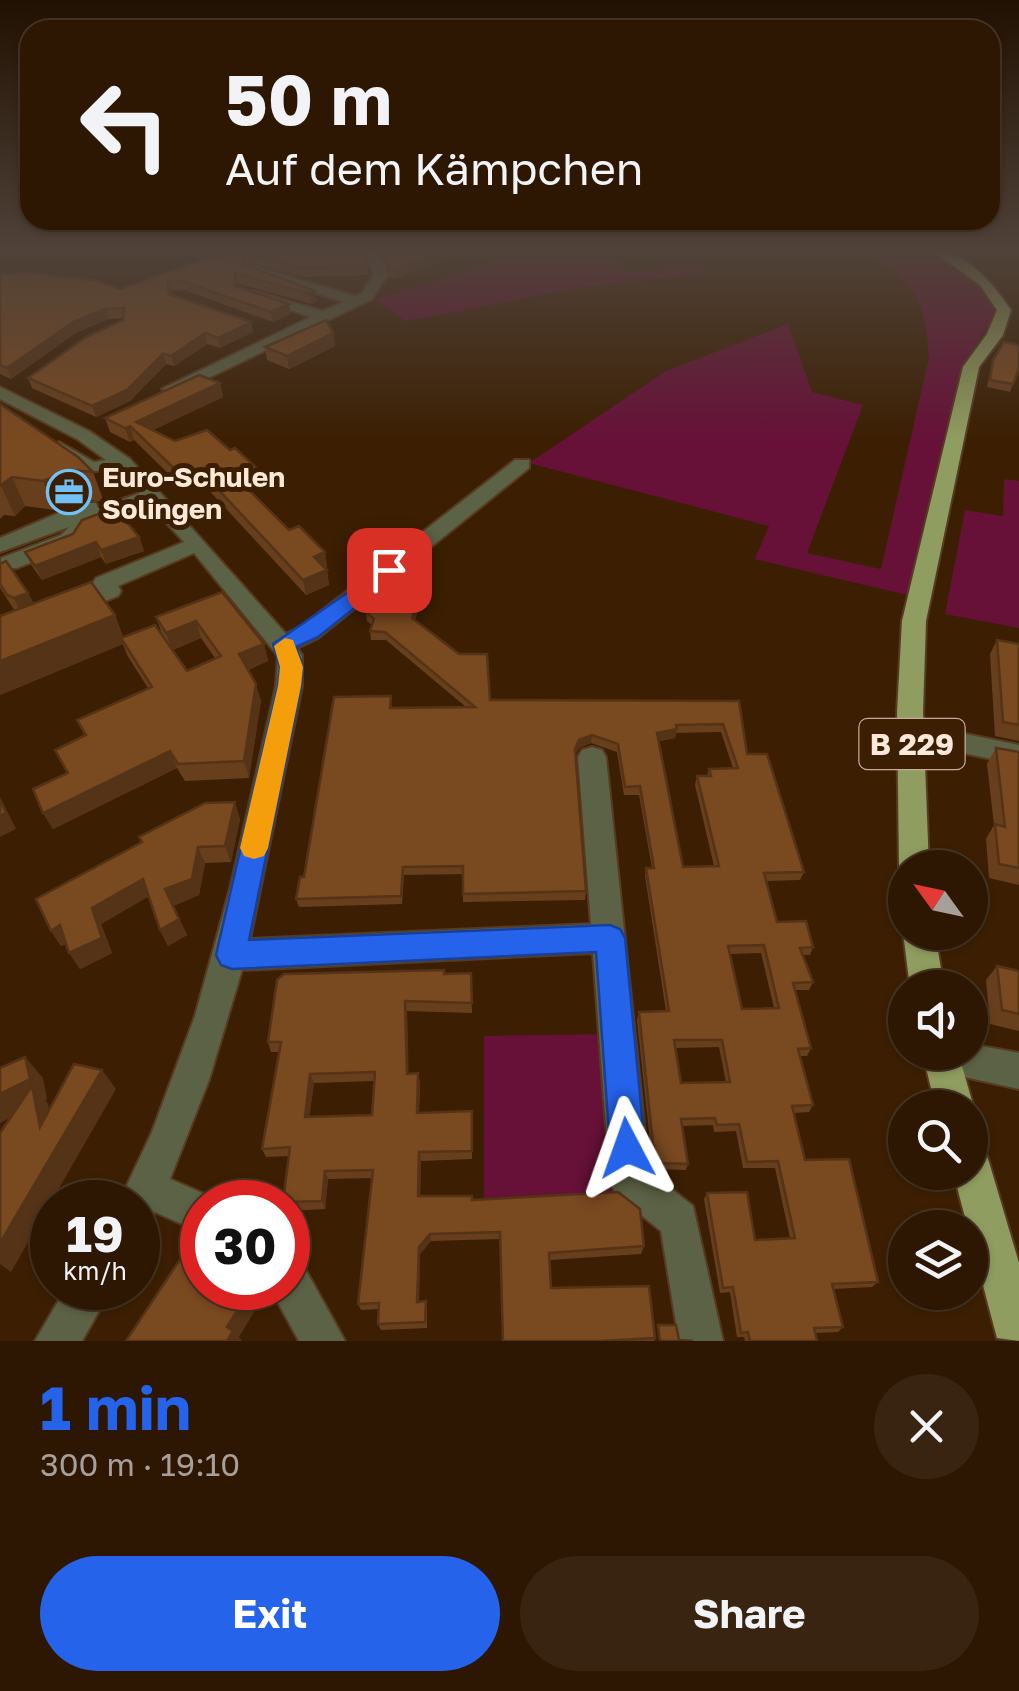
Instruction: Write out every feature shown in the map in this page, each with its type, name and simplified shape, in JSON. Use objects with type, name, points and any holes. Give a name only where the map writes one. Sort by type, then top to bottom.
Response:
[{"type":"main road","name":"B 229","points":[[914,850],[914,621],[971,368],[994,335],[1002,315]]},
{"type":"main road","points":[[978,1190],[1019,1338]]},
{"type":"street","points":[[319,315],[323,316]]},
{"type":"street","points":[[158,395],[326,315]]},
{"type":"street","points":[[266,329],[284,335]]},
{"type":"street","points":[[3,394],[28,379]]},
{"type":"street","points":[[3,394],[92,430],[284,644],[292,667],[232,955],[205,1040],[149,1180]]},
{"type":"street","points":[[35,410],[13,418],[91,468],[138,478]]},
{"type":"street","points":[[284,644],[310,632],[522,464]]},
{"type":"street","points":[[88,485],[138,478]]},
{"type":"street","points":[[4,555],[69,540],[80,527],[77,522],[138,478]]},
{"type":"street","points":[[55,614],[110,592],[104,583],[198,544]]},
{"type":"street","points":[[912,733],[1019,756]]},
{"type":"street","points":[[592,758],[630,1181],[679,1220],[700,1341]]},
{"type":"street","points":[[232,955],[610,938]]},
{"type":"street","points":[[988,1064],[1019,1071]]},
{"type":"street","points":[[56,1341],[76,1310]]},
{"type":"street","points":[[305,1310],[323,1341]]},
{"type":"shaded area","points":[[396,315],[440,315],[406,321]]},
{"type":"shaded area","points":[[923,315],[995,315],[966,360],[907,595],[755,559],[769,526],[529,463],[666,371],[788,324],[812,392],[863,405],[807,553],[881,569],[929,357]]},
{"type":"shaded area","points":[[1004,479],[1019,481],[1019,628],[945,614],[965,510],[1003,516]]},
{"type":"shaded area","points":[[609,1034],[622,1200],[484,1207],[484,1036]]},
{"type":"building","points":[[0,315],[92,315],[73,322],[7,368],[0,365]]},
{"type":"building","points":[[123,315],[229,315],[251,322],[218,338],[205,333],[171,356],[163,354],[127,390],[92,406],[28,378],[86,337],[123,320]]},
{"type":"building","points":[[326,320],[333,333],[287,356],[265,347]]},
{"type":"building","points":[[1004,342],[1019,345],[1019,368],[1013,384],[990,380],[993,360]]},
{"type":"building","points":[[199,375],[220,383],[136,422],[175,441],[207,430],[230,450],[235,448],[261,472],[242,479],[250,491],[289,530],[299,526],[325,552],[314,557],[327,570],[303,580],[199,469],[181,475],[130,426],[125,428],[105,418]]},
{"type":"building","points":[[0,404],[78,457],[93,472],[71,470],[43,481],[12,477],[0,486]]},
{"type":"building","points":[[115,508],[139,537],[101,550],[96,542],[35,566],[25,552],[73,534],[82,520]]},
{"type":"building","points":[[6,561],[28,593],[14,598],[7,595],[0,584],[0,564]]},
{"type":"building","points":[[410,563],[429,569],[411,588],[419,595],[412,618],[459,654],[487,654],[490,700],[739,701],[747,754],[767,754],[804,872],[764,873],[777,922],[806,921],[813,947],[800,948],[813,982],[793,983],[811,1048],[798,1049],[813,1105],[792,1106],[805,1160],[849,1159],[878,1282],[832,1284],[843,1327],[814,1328],[817,1341],[750,1341],[748,1332],[741,1333],[733,1287],[723,1288],[707,1193],[747,1192],[755,1240],[795,1238],[778,1161],[747,1162],[739,1124],[717,1125],[715,1118],[681,1119],[688,1164],[655,1163],[639,1012],[669,1011],[646,868],[654,868],[640,786],[625,787],[618,744],[592,735],[579,740],[575,749],[586,891],[463,894],[463,866],[403,867],[401,896],[296,899],[300,877],[304,877],[334,697],[391,696],[390,708],[475,707],[385,632],[370,631],[374,619],[366,612],[380,597],[374,592],[391,584]],"holes":[[[723,724],[738,768],[709,769],[711,776],[697,776],[719,866],[683,867],[657,733],[677,729],[676,725]],[[764,945],[779,1008],[742,1009],[728,946]],[[674,1040],[722,1040],[730,1082],[681,1083]]]},
{"type":"building","points":[[91,582],[115,615],[0,661],[0,616]]},
{"type":"building","points":[[222,592],[264,644],[239,654],[256,684],[244,761],[178,764],[170,751],[43,813],[33,789],[68,773],[55,750],[86,735],[77,720],[152,687],[121,638],[155,625],[187,671],[221,656],[196,621],[166,633],[156,617]]},
{"type":"building","points":[[997,640],[1019,644],[1019,725],[1003,722]]},
{"type":"building","points":[[996,748],[1019,752],[1019,868],[999,864],[995,824],[1005,827]]},
{"type":"building","points":[[235,802],[225,846],[198,847],[192,879],[165,889],[179,919],[160,930],[143,879],[92,908],[102,938],[69,953],[60,925],[51,931],[36,899],[142,842],[139,837],[205,803]]},
{"type":"building","points":[[997,966],[1019,971],[1019,1014],[1002,1010]]},
{"type":"building","points":[[444,970],[444,974],[471,973],[472,1003],[405,1001],[407,1074],[418,1073],[417,1113],[472,1111],[472,1151],[419,1152],[418,1196],[472,1196],[472,1200],[618,1192],[640,1209],[644,1246],[549,1253],[551,1288],[649,1286],[655,1338],[503,1341],[500,1232],[430,1234],[419,1247],[417,1302],[426,1301],[425,1322],[378,1324],[379,1303],[358,1304],[373,1170],[325,1171],[322,1201],[310,1201],[310,1180],[286,1180],[290,1147],[262,1149],[281,1042],[268,1042],[277,980],[284,974]],"holes":[[[375,1072],[372,1115],[305,1117],[310,1074]]]},
{"type":"building","points":[[25,1057],[30,1079],[0,1094],[0,1068]]},
{"type":"building","points":[[74,1064],[102,1070],[37,1180],[30,1180],[30,1192],[0,1243],[0,1133],[32,1086],[40,1127]]},
{"type":"building","points":[[180,1260],[180,1310],[238,1310],[227,1327],[233,1331],[227,1341],[126,1341],[147,1310],[160,1310],[160,1290]]},
{"type":"building","points":[[658,1325],[676,1325],[679,1340],[693,1341],[660,1341]]},
{"type":"slow traffic","points":[[254,848],[292,667],[285,646]]},
{"type":"place","name":"Euro-Schulen Solingen","points":[[69,492]]},
{"type":"route","points":[[389,570],[310,632],[284,644],[292,667],[289,686],[232,955],[610,938],[627,1148]]}]
